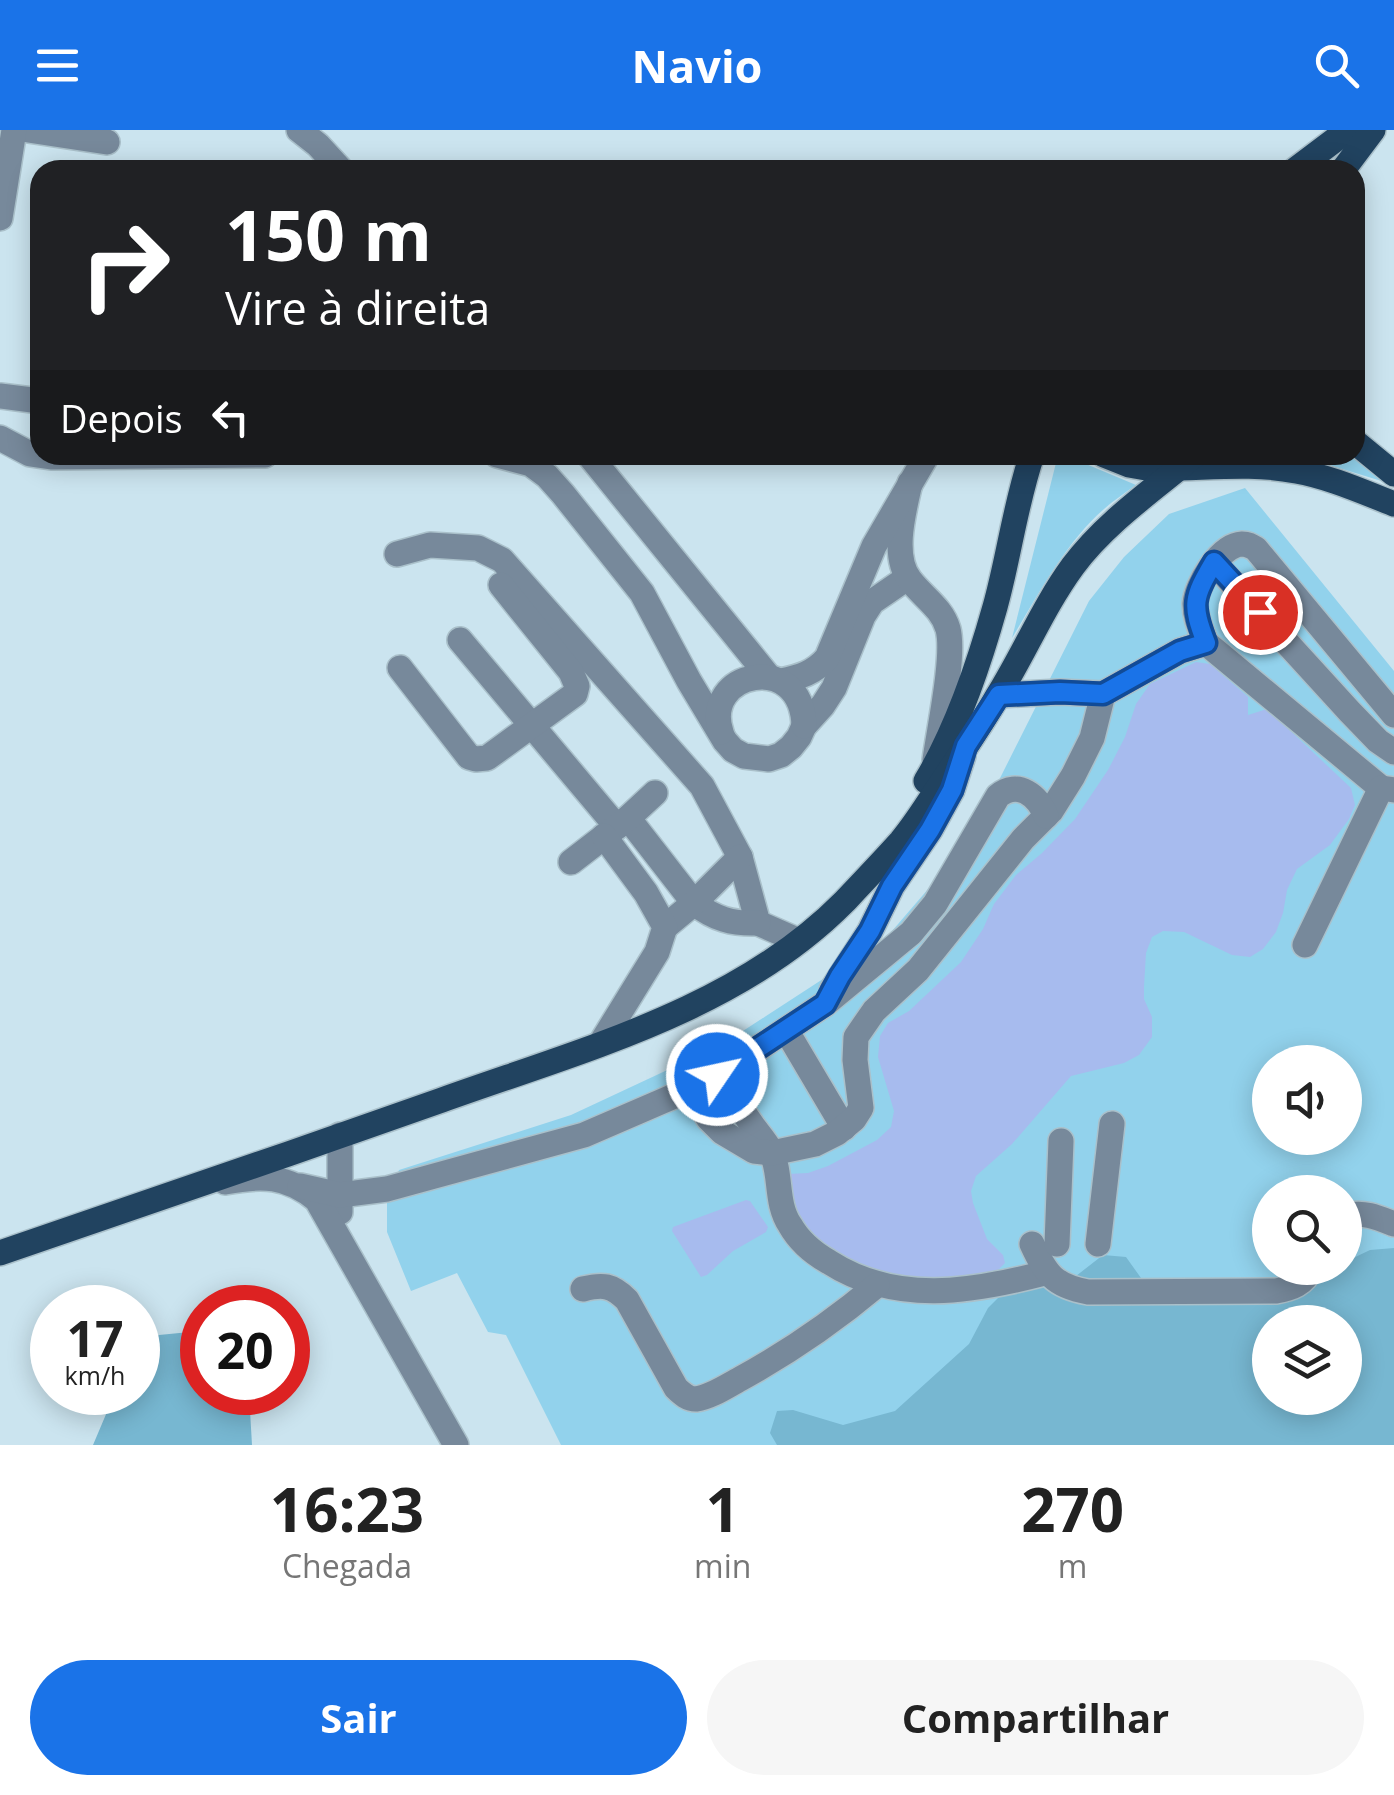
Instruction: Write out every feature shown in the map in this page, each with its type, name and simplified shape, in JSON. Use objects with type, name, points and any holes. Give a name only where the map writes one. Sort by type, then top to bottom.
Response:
[{"type":"main road","points":[[1308,160],[1348,130]]},
{"type":"main road","points":[[1350,160],[1372,130]]},
{"type":"main road","points":[[1365,450],[1394,474]]},
{"type":"main road","points":[[875,867],[934,768],[956,716],[995,606],[1029,465]]},
{"type":"main road","points":[[1129,465],[1164,465]]},
{"type":"main road","points":[[0,1253],[601,1043],[674,1014],[771,962],[847,899],[900,842],[999,695],[1072,568],[1115,520],[1183,465]]},
{"type":"main road","points":[[1243,465],[1297,471],[1394,504]]},
{"type":"street","points":[[0,218],[14,130]]},
{"type":"street","points":[[28,130],[107,142]]},
{"type":"street","points":[[298,130],[333,160]]},
{"type":"street","points":[[0,396],[30,400]]},
{"type":"street","points":[[0,438],[30,454]]},
{"type":"street","points":[[531,465],[547,476],[630,576],[724,741],[744,756],[769,759],[791,748],[834,688],[872,602],[907,578]]},
{"type":"street","points":[[596,465],[775,679],[792,689],[803,712],[804,726]]},
{"type":"street","points":[[724,741],[718,726],[719,710],[725,694],[737,683],[752,677],[775,679],[808,674],[827,658],[874,546],[921,465]]},
{"type":"street","points":[[910,482],[900,538],[907,578],[930,600],[948,630],[934,768]]},
{"type":"street","points":[[397,554],[430,544],[478,548],[502,560],[702,786],[740,856],[758,923]]},
{"type":"street","points":[[1306,946],[1388,789],[1206,643],[1196,618],[1195,603],[1214,562],[1238,544],[1256,550],[1394,715]]},
{"type":"street","points":[[1214,562],[1350,712],[1394,752]]},
{"type":"street","points":[[400,668],[476,760],[487,758],[575,694],[577,686],[572,672],[501,585]]},
{"type":"street","points":[[460,640],[616,827],[694,903],[732,923],[758,923],[799,942]]},
{"type":"street","points":[[999,695],[1103,694],[1180,651],[1206,643]]},
{"type":"street","points":[[690,1089],[708,1119],[754,1150],[772,1153],[815,1144],[854,1119],[861,1108],[856,1037],[874,1010],[918,970],[1046,816],[1092,738],[1103,694]]},
{"type":"street","points":[[825,1004],[952,790],[966,746]]},
{"type":"street","points":[[187,1190],[242,1179],[275,1178],[340,1195],[388,1189],[584,1135],[690,1089],[825,1004],[911,933],[935,904],[998,796],[1006,789],[1016,787],[1030,793],[1046,816]]},
{"type":"street","points":[[571,862],[654,793]]},
{"type":"street","points":[[616,827],[665,927]]},
{"type":"street","points":[[601,1043],[656,952],[665,927],[740,856]]},
{"type":"street","points":[[786,1030],[844,1128]]},
{"type":"street","points":[[717,1075],[772,1153],[781,1208],[800,1240],[843,1271],[877,1285],[906,1291],[947,1292],[999,1285],[1045,1272],[1067,1286],[1088,1292],[1234,1293],[1289,1289],[1296,1285]]},
{"type":"street","points":[[1098,1244],[1112,1124]]},
{"type":"street","points":[[340,1135],[340,1242]]},
{"type":"street","points":[[1045,1272],[1044,1244],[1061,1140]]},
{"type":"street","points":[[300,1186],[317,1200],[456,1445]]},
{"type":"street","points":[[1362,1214],[1394,1224]]},
{"type":"street","points":[[583,1288],[601,1284],[620,1292],[676,1388],[695,1399],[787,1353],[877,1285]]},
{"type":"shaded area","points":[[1055,465],[1088,465],[1136,485],[1104,509],[1077,537],[1012,638]]},
{"type":"shaded area","points":[[1330,465],[1365,465],[1388,483]]},
{"type":"shaded area","points":[[1245,488],[1394,671],[1394,1387],[1362,1345],[1362,1305],[1252,1305],[1252,1330],[988,1445],[561,1445],[506,1335],[488,1332],[457,1273],[411,1291],[387,1232],[387,1200],[399,1170],[571,1115],[723,1044],[886,938],[941,874],[988,802],[1089,601],[1124,557],[1169,514]]},
{"type":"shaded area","points":[[1196,662],[1210,664],[1248,697],[1248,715],[1267,709],[1351,788],[1355,805],[1349,819],[1330,845],[1297,869],[1276,932],[1263,949],[1250,957],[1232,955],[1184,932],[1163,931],[1152,937],[1146,953],[1144,999],[1152,1017],[1152,1037],[1139,1055],[1124,1063],[1071,1076],[1012,1144],[976,1176],[971,1191],[973,1203],[987,1239],[1003,1255],[1005,1263],[998,1270],[945,1278],[912,1278],[878,1271],[826,1248],[798,1222],[787,1174],[808,1173],[828,1166],[877,1140],[891,1127],[894,1111],[878,1057],[880,1036],[888,1023],[909,1011],[961,962],[994,904],[1016,875],[1075,819],[1108,770],[1136,704],[1150,684]]},
{"type":"shaded area","points":[[746,1200],[768,1227],[766,1232],[733,1251],[701,1277],[673,1227]]},
{"type":"shaded area","points":[[1394,1248],[1394,1445],[777,1445],[770,1433],[777,1411],[793,1410],[843,1425],[895,1411],[969,1344],[988,1308],[1011,1285],[1036,1277],[1076,1276],[1103,1255],[1126,1257],[1141,1278],[1152,1284],[1362,1285],[1362,1254]]},
{"type":"shaded area","points":[[180,1333],[180,1415],[250,1415],[252,1445],[93,1445],[106,1415],[160,1415],[160,1335]]},
{"type":"route","points":[[717,1075],[825,1004],[870,931],[892,886],[930,830],[952,790],[966,746],[999,695],[1103,694],[1180,651],[1206,643],[1196,618],[1195,603],[1214,562],[1260,612]]}]
